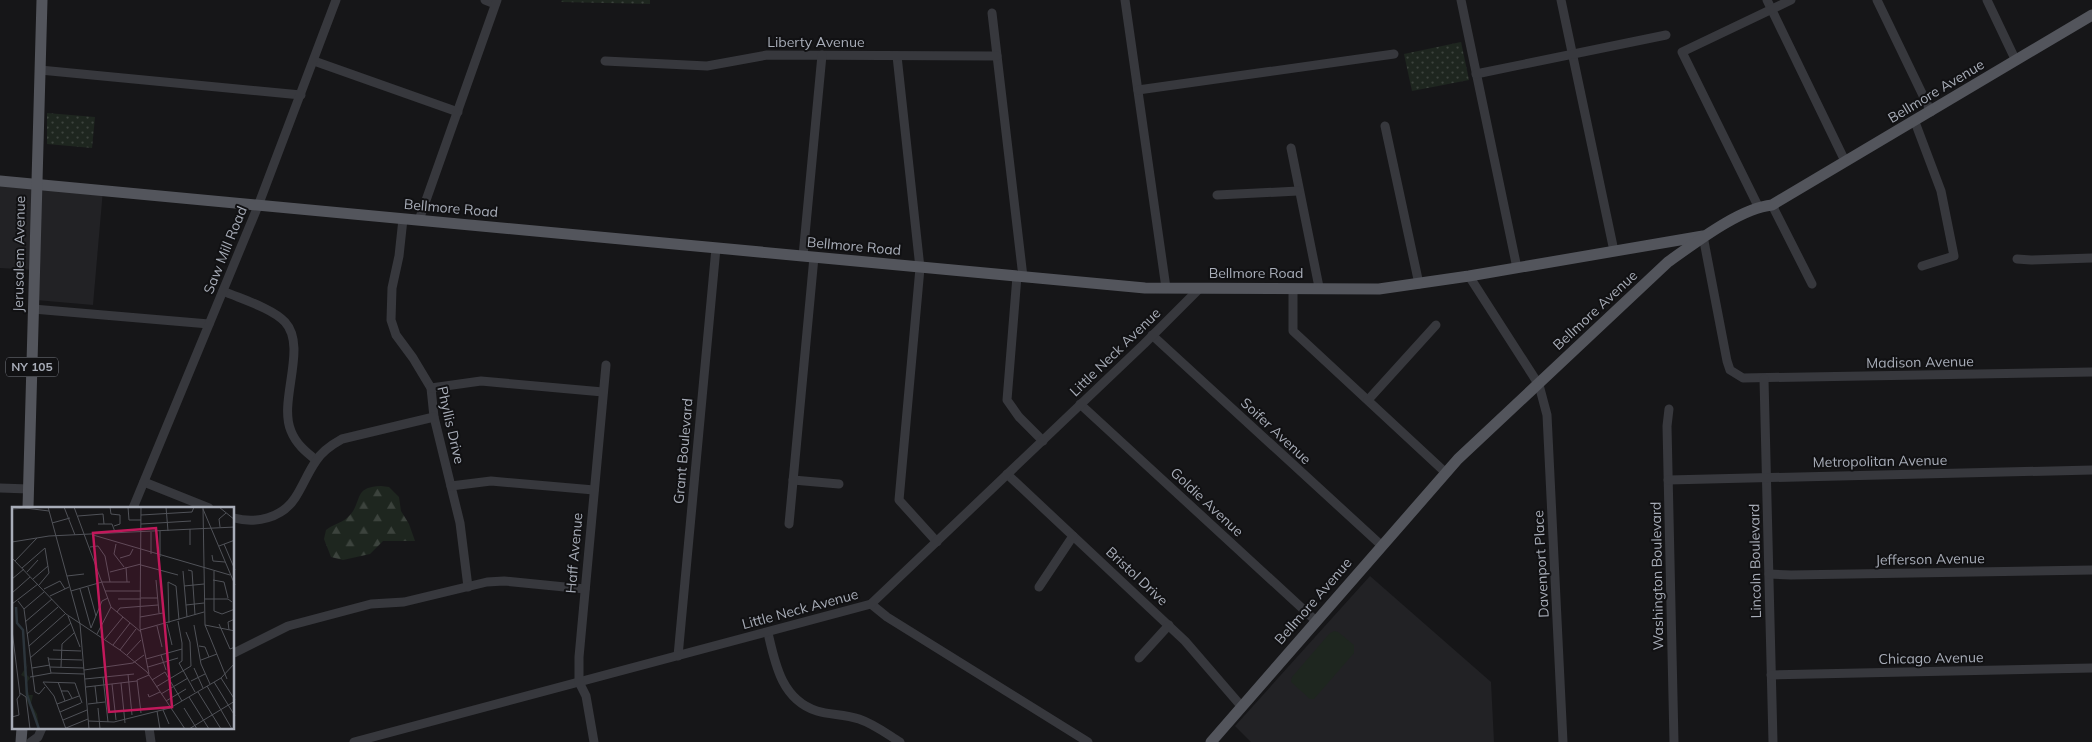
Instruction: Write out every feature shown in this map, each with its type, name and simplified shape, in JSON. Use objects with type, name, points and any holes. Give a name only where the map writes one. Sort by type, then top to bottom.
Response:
[{"type":"main road","name":"Jerusalem Avenue","points":[[28,507],[42,0]]},
{"type":"main road","name":"Bellmore Avenue","points":[[1211,742],[1458,459],[1668,262],[1703,236],[1758,206],[1772,205],[2092,16]]},
{"type":"main road","name":"Bellmore Road","points":[[0,181],[1145,288],[1379,289],[1469,276],[1703,236]]},
{"type":"street","name":"Saw Mill Road","points":[[133,507],[258,206],[336,0]]},
{"type":"street","points":[[419,220],[496,2],[485,0]]},
{"type":"street","points":[[1125,0],[1166,288]]},
{"type":"street","points":[[1461,0],[1517,268]]},
{"type":"street","points":[[1561,0],[1614,251]]},
{"type":"street","points":[[1767,0],[1845,161]]},
{"type":"street","points":[[1758,206],[1682,52],[1790,0]]},
{"type":"street","points":[[1876,0],[1931,112]]},
{"type":"street","points":[[1987,0],[2016,61]]},
{"type":"street","points":[[992,13],[1020,276],[1008,400],[1019,417],[1043,441]]},
{"type":"street","points":[[1476,74],[1666,35]]},
{"type":"street","name":"Liberty Avenue","points":[[605,60],[707,66],[767,54],[997,56]]},
{"type":"street","points":[[1138,90],[1394,54]]},
{"type":"street","points":[[789,524],[822,55]]},
{"type":"street","points":[[897,56],[920,268],[899,500],[937,542]]},
{"type":"street","points":[[314,61],[458,112]]},
{"type":"street","points":[[40,70],[301,94]]},
{"type":"street","points":[[1915,122],[1942,191],[1954,256],[1922,266]]},
{"type":"street","points":[[1384,126],[1419,284]]},
{"type":"street","points":[[1290,148],[1319,288]]},
{"type":"street","points":[[1217,195],[1298,191]]},
{"type":"street","points":[[1772,205],[1812,284]]},
{"type":"street","name":"Phyllis Drive","points":[[403,219],[399,256],[392,288],[391,320],[396,335],[413,358],[431,388],[434,416],[460,524],[468,587]]},
{"type":"street","name":"Madison Avenue","points":[[1703,236],[1726,362],[1730,370],[1735,374],[1748,379],[2092,372]]},
{"type":"street","name":"Grant Boulevard","points":[[678,656],[716,248]]},
{"type":"street","points":[[2017,259],[2092,258]]},
{"type":"street","name":"Davenport Place","points":[[1469,276],[1539,385],[1547,415],[1564,742]]},
{"type":"street","name":"Little Neck Avenue","points":[[354,742],[871,604],[1043,441],[1200,288]]},
{"type":"street","points":[[1293,288],[1293,331],[1446,472]]},
{"type":"street","points":[[223,291],[274,314],[286,322],[292,333],[293,357],[287,416],[290,430],[301,447],[316,460]]},
{"type":"street","points":[[33,308],[209,324]]},
{"type":"street","points":[[1368,400],[1436,325]]},
{"type":"street","name":"Soifer Avenue","points":[[1152,335],[1381,545]]},
{"type":"street","name":"Haff Avenue","points":[[594,742],[586,696],[580,682],[579,657],[606,365]]},
{"type":"street","name":"Lincoln Boulevard","points":[[1764,379],[1773,742]]},
{"type":"street","points":[[431,388],[480,381],[603,392]]},
{"type":"street","name":"Goldie Avenue","points":[[1080,404],[1316,621]]},
{"type":"street","name":"Washington Boulevard","points":[[1669,409],[1667,426],[1674,742]]},
{"type":"street","points":[[235,518],[247,521],[262,520],[282,511],[294,500],[316,460],[332,444],[342,439],[434,416]]},
{"type":"street","name":"Metropolitan Avenue","points":[[1668,480],[2092,470]]},
{"type":"street","name":"Bristol Drive","points":[[1006,474],[1169,625],[1242,707]]},
{"type":"street","points":[[793,480],[839,484]]},
{"type":"street","points":[[452,486],[491,481],[594,490]]},
{"type":"street","points":[[144,482],[206,507]]},
{"type":"street","points":[[0,488],[28,489]]},
{"type":"street","points":[[1039,587],[1073,536]]},
{"type":"street","name":"Jefferson Avenue","points":[[1769,574],[1791,576],[2092,570]]},
{"type":"street","points":[[235,652],[278,630],[371,604],[404,602],[496,581],[585,589]]},
{"type":"street","points":[[871,604],[887,617],[1088,742]]},
{"type":"street","points":[[1139,658],[1169,625]]},
{"type":"street","points":[[768,633],[781,678],[787,689],[797,700],[818,712],[849,716],[862,720],[900,742]]},
{"type":"street","name":"Chicago Avenue","points":[[1771,674],[2092,668]]},
{"type":"street","points":[[31,742],[38,737],[41,730]]},
{"type":"shaded area","points":[[0,180],[103,190],[93,305],[36,300],[36,270],[0,268]]},
{"type":"shaded area","points":[[1370,576],[1491,682],[1494,742],[1251,742],[1235,726]]},
{"type":"green space","points":[[562,0],[650,0],[650,4],[561,2]]},
{"type":"green space","points":[[1461,42],[1469,80],[1412,91],[1404,54]]},
{"type":"green space","points":[[47,113],[95,117],[92,148],[47,144]]},
{"type":"green space","points":[[372,487],[389,487],[399,497],[401,511],[409,524],[415,541],[383,541],[370,554],[343,560],[331,557],[324,539],[326,530],[350,515],[362,492]]},
{"type":"green space","points":[[1334,631],[1354,645],[1354,653],[1314,699],[1310,699],[1291,682],[1292,677],[1329,634]]}]
